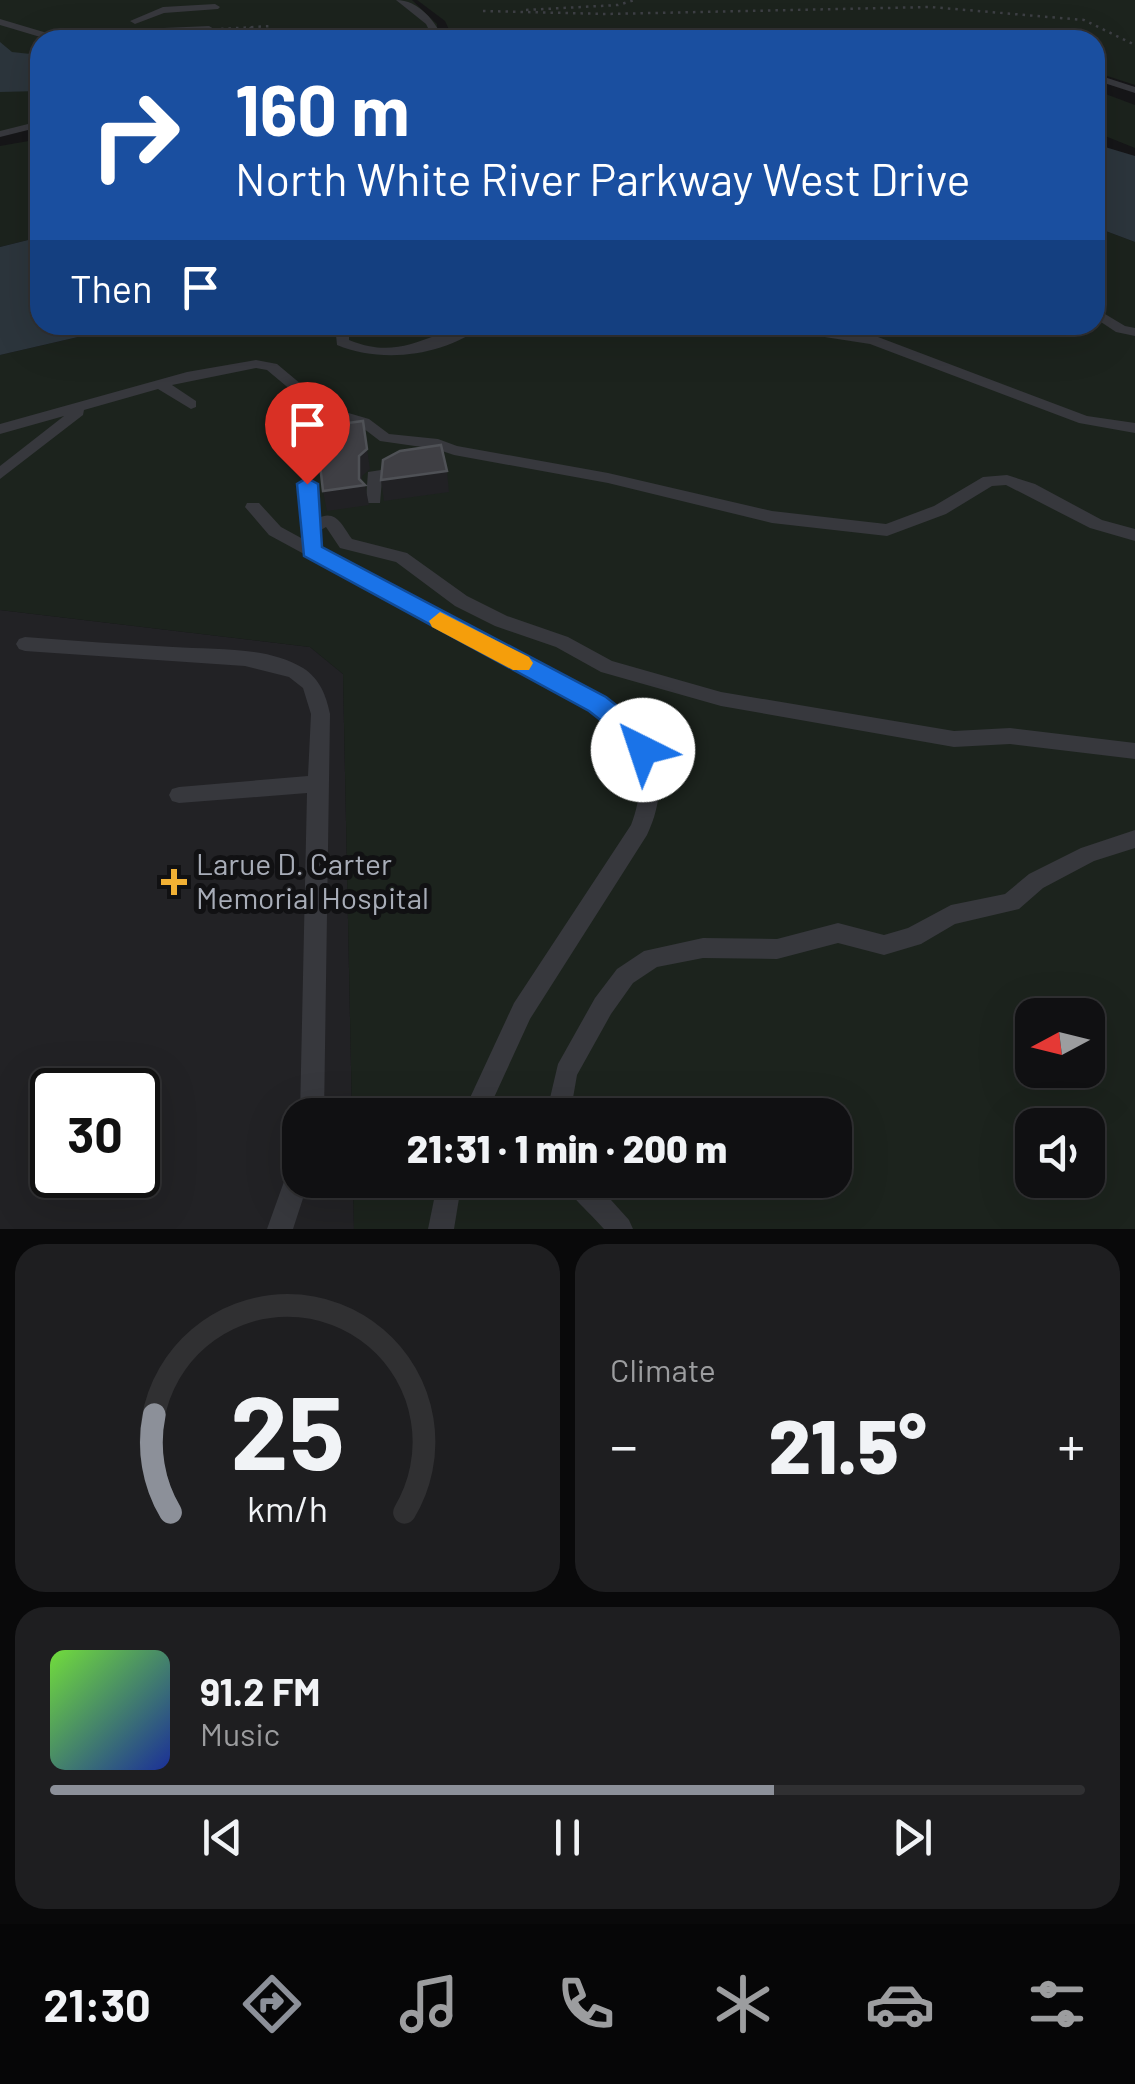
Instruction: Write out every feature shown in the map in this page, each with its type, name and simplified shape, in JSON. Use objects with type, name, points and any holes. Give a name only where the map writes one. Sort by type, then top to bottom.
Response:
[{"type":"street","points":[[400,0],[435,30]]},
{"type":"street","points":[[412,0],[440,20],[446,30]]},
{"type":"street","points":[[114,30],[122,23],[135,21],[212,18]]},
{"type":"street","points":[[131,30],[212,18]]},
{"type":"street","points":[[0,22],[30,31]]},
{"type":"street","points":[[1105,80],[1135,90]]},
{"type":"street","points":[[0,134],[30,126]]},
{"type":"street","points":[[1105,319],[1121,330],[1135,332]]},
{"type":"street","points":[[342,335],[342,342],[354,348],[390,352],[435,344],[455,335]]},
{"type":"street","points":[[840,335],[873,340],[1084,420],[1135,428]]},
{"type":"street","points":[[0,428],[170,388],[188,376],[228,366],[272,367],[309,398],[340,415],[364,422],[385,438],[608,478],[772,516],[887,530],[940,510],[989,481],[1007,480],[1096,524],[1135,535]]},
{"type":"street","points":[[170,388],[191,404]]},
{"type":"street","points":[[0,474],[88,405]]},
{"type":"street","points":[[374,499],[374,476],[386,474],[399,464],[412,440]]},
{"type":"street","points":[[307,484],[312,551]]},
{"type":"street","points":[[253,507],[275,530],[597,704],[630,730],[646,758],[650,797],[640,828],[522,1011],[482,1098]]},
{"type":"street","points":[[310,530],[329,519],[346,544],[401,557],[461,600],[500,621],[562,642],[607,667],[721,699],[954,739],[1010,736],[1135,752]]},
{"type":"street","points":[[25,644],[281,663],[305,675],[316,691],[322,713],[317,784],[312,1098]]},
{"type":"street","points":[[179,795],[317,784]]},
{"type":"street","points":[[561,1098],[566,1072],[603,1006],[625,976],[652,958],[704,948],[776,949],[838,932],[884,945],[913,936],[951,915],[1011,902],[1036,881],[1088,854],[1135,840]]},
{"type":"street","points":[[280,1229],[291,1198]]},
{"type":"street","points":[[441,1229],[447,1198]]},
{"type":"street","points":[[594,1198],[620,1229]]},
{"type":"path","points":[[531,12],[521,11],[635,0]]},
{"type":"path","points":[[484,11],[931,7],[1084,20],[1104,30]]},
{"type":"path","points":[[212,18],[250,27],[271,26]]},
{"type":"path","points":[[1105,30],[1135,45]]},
{"type":"path","points":[[295,465],[331,447],[340,415]]},
{"type":"shaded area","points":[[0,0],[412,0],[437,24],[437,30],[30,30],[30,126],[0,133]]},
{"type":"shaded area","points":[[417,0],[1135,0],[1135,85],[1105,75],[1105,30],[449,30],[445,21]]},
{"type":"shaded area","points":[[0,42],[12,52],[30,54],[30,91],[0,92]]},
{"type":"shaded area","points":[[1105,94],[1135,105],[1135,148],[1105,136]]},
{"type":"shaded area","points":[[30,141],[30,240],[0,247],[0,146]]},
{"type":"shaded area","points":[[1105,147],[1135,156],[1135,242],[1105,231]]},
{"type":"shaded area","points":[[1105,231],[1135,242],[1135,1229],[354,1229],[353,1198],[852,1198],[852,1098],[352,1098],[343,674],[310,647],[0,610],[0,355],[87,335],[1105,335]]},
{"type":"shaded area","points":[[30,240],[30,335],[87,335],[0,355],[0,247]]},
{"type":"shaded area","name":"Larue D. Carter Memorial Hospital","points":[[0,610],[310,647],[343,674],[352,1098],[282,1098],[282,1198],[353,1198],[354,1229],[0,1229]]},
{"type":"building","points":[[363,421],[367,449],[359,456],[359,479],[365,485],[323,491],[318,447],[335,445],[333,425]]},
{"type":"building","points":[[441,445],[447,471],[381,480],[383,460],[400,451]]},
{"type":"slow traffic","points":[[440,621],[521,663]]},
{"type":"place","name":"Larue D. Carter Memorial Hospital","points":[[174,882]]},
{"type":"route","points":[[307,484],[312,551],[597,704],[630,730],[643,750]]}]
